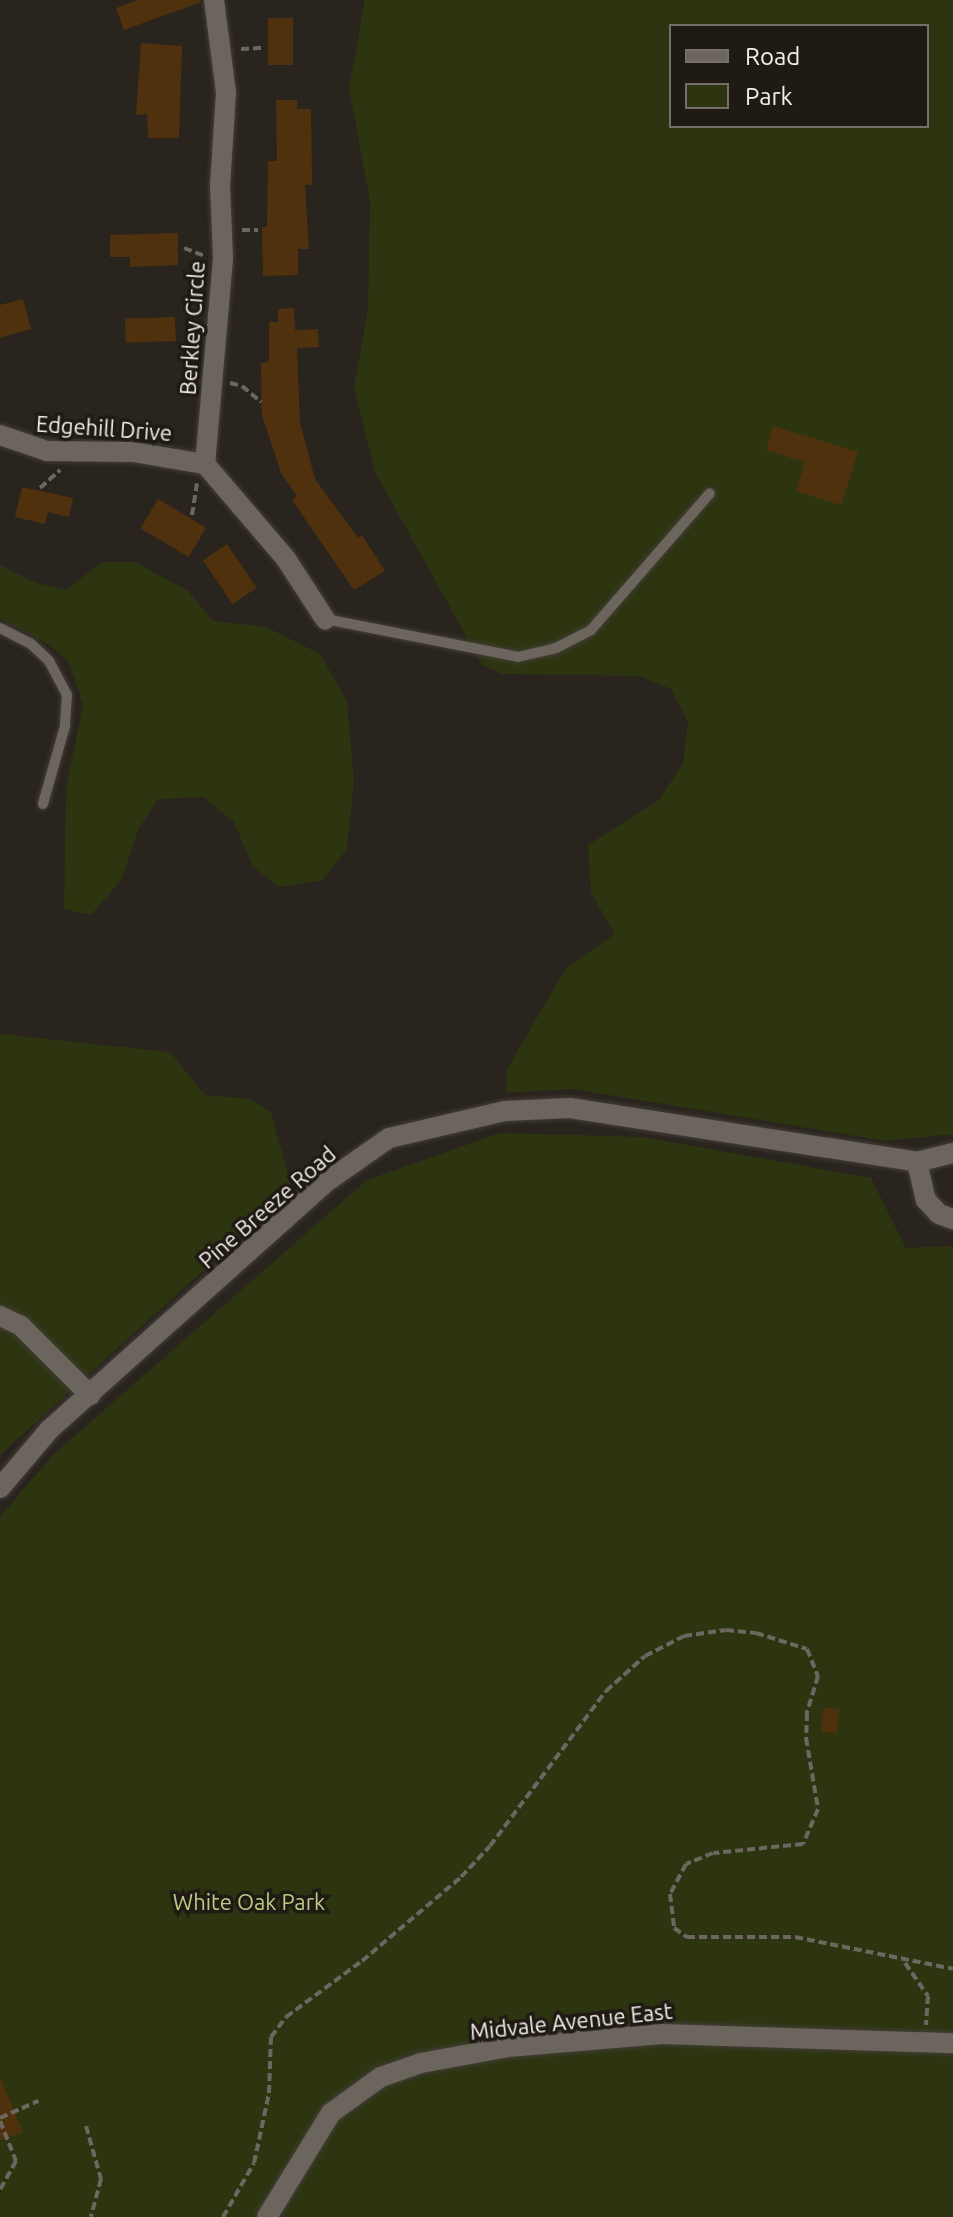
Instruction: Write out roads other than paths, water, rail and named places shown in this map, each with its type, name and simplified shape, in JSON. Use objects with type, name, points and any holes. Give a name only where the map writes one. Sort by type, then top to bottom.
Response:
[{"type":"street","name":"Berkley Circle","points":[[203,470],[223,259],[220,186],[226,93],[214,0]]},
{"type":"street","name":"Edgehill Drive","points":[[0,435],[47,451],[133,452],[203,470]]},
{"type":"street","points":[[203,470],[286,559],[325,619]]},
{"type":"street","name":"Pine Breeze Road","points":[[0,1488],[49,1430],[329,1180],[389,1138],[445,1122],[570,1108],[917,1162]]},
{"type":"street","points":[[953,1153],[917,1162],[926,1200],[939,1214],[953,1219]]},
{"type":"street","points":[[0,1316],[21,1326],[90,1395]]},
{"type":"street","name":"Midvale Avenue East","points":[[267,2217],[331,2113],[381,2077],[421,2063],[508,2047],[662,2034],[953,2043]]},
{"type":"lane","points":[[325,619],[518,657],[556,648],[591,630],[710,493]]},
{"type":"lane","points":[[0,628],[30,643],[49,661],[67,695],[66,718],[43,804]]},
{"type":"park label","name":"White Oak Park","points":[[249,1902]]}]
